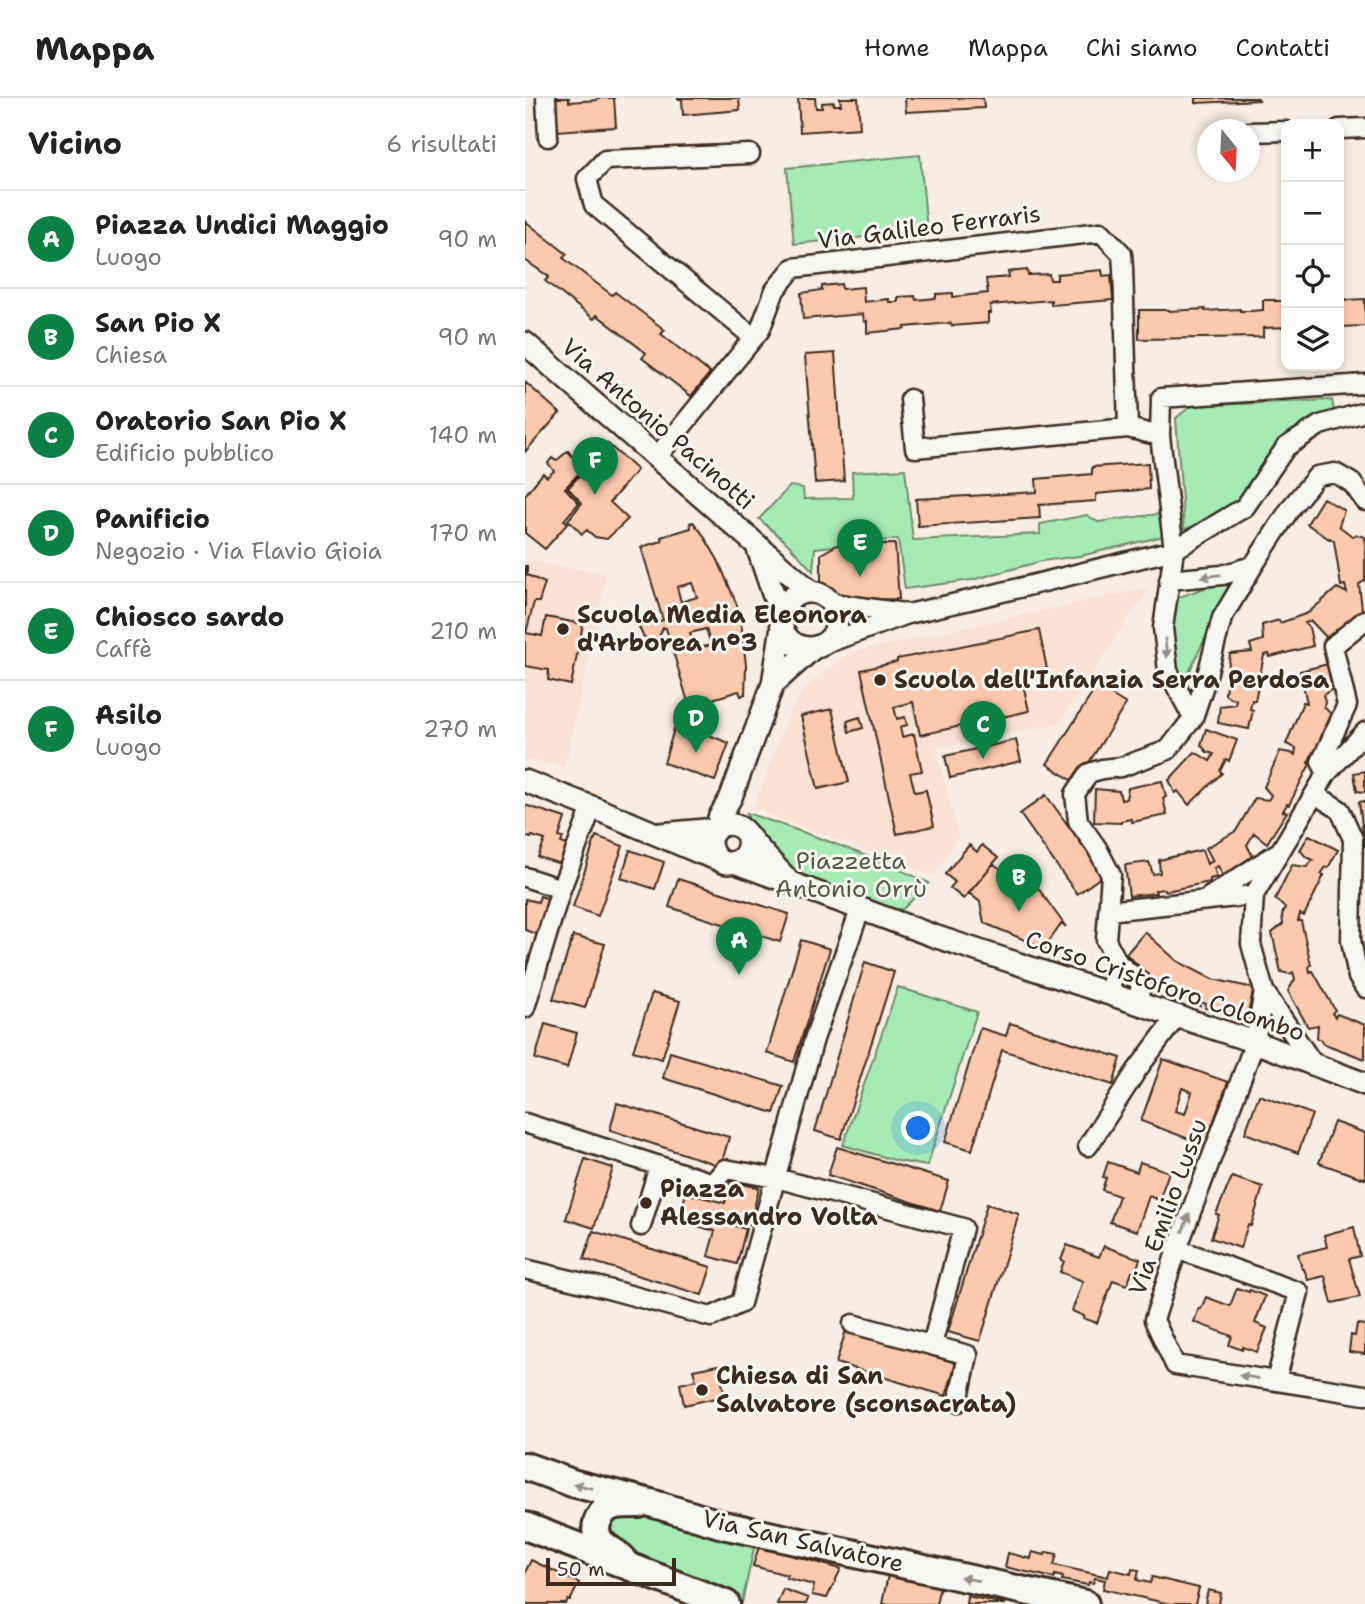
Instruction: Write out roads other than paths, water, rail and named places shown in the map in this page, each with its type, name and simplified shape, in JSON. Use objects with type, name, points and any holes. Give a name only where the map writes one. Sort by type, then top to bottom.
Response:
[{"type":"main road","name":"Via San Salvatore","points":[[525,1466],[572,1483],[723,1525],[1085,1604]]},
{"type":"main road","points":[[636,1568],[600,1541],[596,1523],[613,1505],[651,1503]]},
{"type":"main road","points":[[525,1526],[726,1604]]},
{"type":"street","points":[[547,98],[548,137]]},
{"type":"street","points":[[1344,129],[1365,128]]},
{"type":"street","points":[[1260,132],[1281,131]]},
{"type":"street","points":[[750,155],[605,160],[587,179],[594,205],[754,338]]},
{"type":"street","name":"Via Galileo Ferraris","points":[[657,457],[760,330],[775,290],[793,268],[1101,232],[1122,254],[1128,428]]},
{"type":"street","name":"Via Antonio Pacinotti","points":[[525,343],[811,592]]},
{"type":"street","points":[[1193,718],[1168,671],[1163,628],[1174,550],[1160,436],[1161,398],[1365,384]]},
{"type":"street","points":[[910,399],[915,448],[1128,428],[1160,436]]},
{"type":"street","points":[[782,622],[788,638],[795,644],[804,647],[818,646],[908,614],[1174,550],[1245,507],[1286,447],[1320,425],[1365,412]]},
{"type":"street","points":[[1138,1003],[1140,983],[1118,963],[1106,940],[1111,875],[1097,848],[1078,821],[1075,794],[1089,773],[1121,767],[1168,750],[1193,718],[1222,618],[1292,506],[1317,476],[1335,473],[1352,482],[1365,501]]},
{"type":"street","name":"Via Antonio Pacinotti","points":[[756,544],[782,622]]},
{"type":"street","points":[[1169,580],[1222,575],[1253,566]]},
{"type":"street","points":[[718,829],[719,818],[731,797],[773,684],[786,603],[802,592],[819,593],[832,603],[836,612],[835,631],[830,639],[773,684]]},
{"type":"street","points":[[832,603],[908,614]]},
{"type":"street","points":[[1365,620],[1333,646],[1347,705],[1365,726]]},
{"type":"street","points":[[1328,773],[1321,762],[1347,705]]},
{"type":"street","points":[[1314,1065],[1264,990],[1251,944],[1254,895],[1328,773],[1365,732]]},
{"type":"street","name":"Corso Cristoforo Colombo","points":[[525,781],[657,835],[860,909],[1255,1042],[1365,1084]]},
{"type":"street","points":[[1315,794],[1340,810],[1353,839],[1351,940],[1358,976],[1365,989]]},
{"type":"street","name":"Corso Cristoforo Colombo","points":[[731,797],[745,833],[790,882]]},
{"type":"street","points":[[525,1008],[531,968],[592,807]]},
{"type":"street","points":[[733,824],[745,833],[749,840],[747,852],[740,860],[726,860],[711,849],[711,837],[718,829],[733,824]]},
{"type":"street","name":"Corso Cristoforo Colombo","points":[[657,835],[718,829]]},
{"type":"street","points":[[1204,900],[1280,851]]},
{"type":"street","points":[[525,877],[561,889]]},
{"type":"street","points":[[1108,911],[1254,895]]},
{"type":"street","points":[[525,1269],[711,1317],[741,1303],[814,1039],[860,909]]},
{"type":"street","points":[[1108,994],[1118,963]]},
{"type":"street","name":"Via Emilio Lussu","points":[[1264,990],[1255,1042],[1177,1249],[1154,1320],[1175,1365],[1365,1395]]},
{"type":"street","points":[[1088,1146],[1137,1070],[1177,1017]]},
{"type":"street","points":[[525,1123],[713,1183],[725,1169],[776,1178],[963,1228],[932,1345]]},
{"type":"street","points":[[641,1226],[659,1166]]},
{"type":"street","points":[[1177,1249],[1299,1292],[1276,1381]]},
{"type":"street","points":[[853,1324],[968,1355],[958,1402]]},
{"type":"place","name":"Asilo","points":[[595,495]]},
{"type":"place","name":"Chiosco sardo","points":[[860,577]]},
{"type":"place","name":"Scuola Media Eleonora d'Arborea n°3","points":[[563,629]]},
{"type":"place","name":"Scuola dell'Infanzia Serra Perdosa","points":[[880,680]]},
{"type":"place","name":"Panificio","points":[[696,753]]},
{"type":"place","name":"Oratorio San Pio X","points":[[983,759]]},
{"type":"place","name":"San Pio X","points":[[1019,912]]},
{"type":"place","name":"Piazza Undici Maggio","points":[[739,975]]},
{"type":"place","name":"Piazza Alessandro Volta","points":[[646,1203]]},
{"type":"place","name":"Chiesa di San Salvatore (sconsacrata)","points":[[702,1390]]},
{"type":"park label","name":"Piazzetta Antonio Orrù","points":[[851,875]]}]
